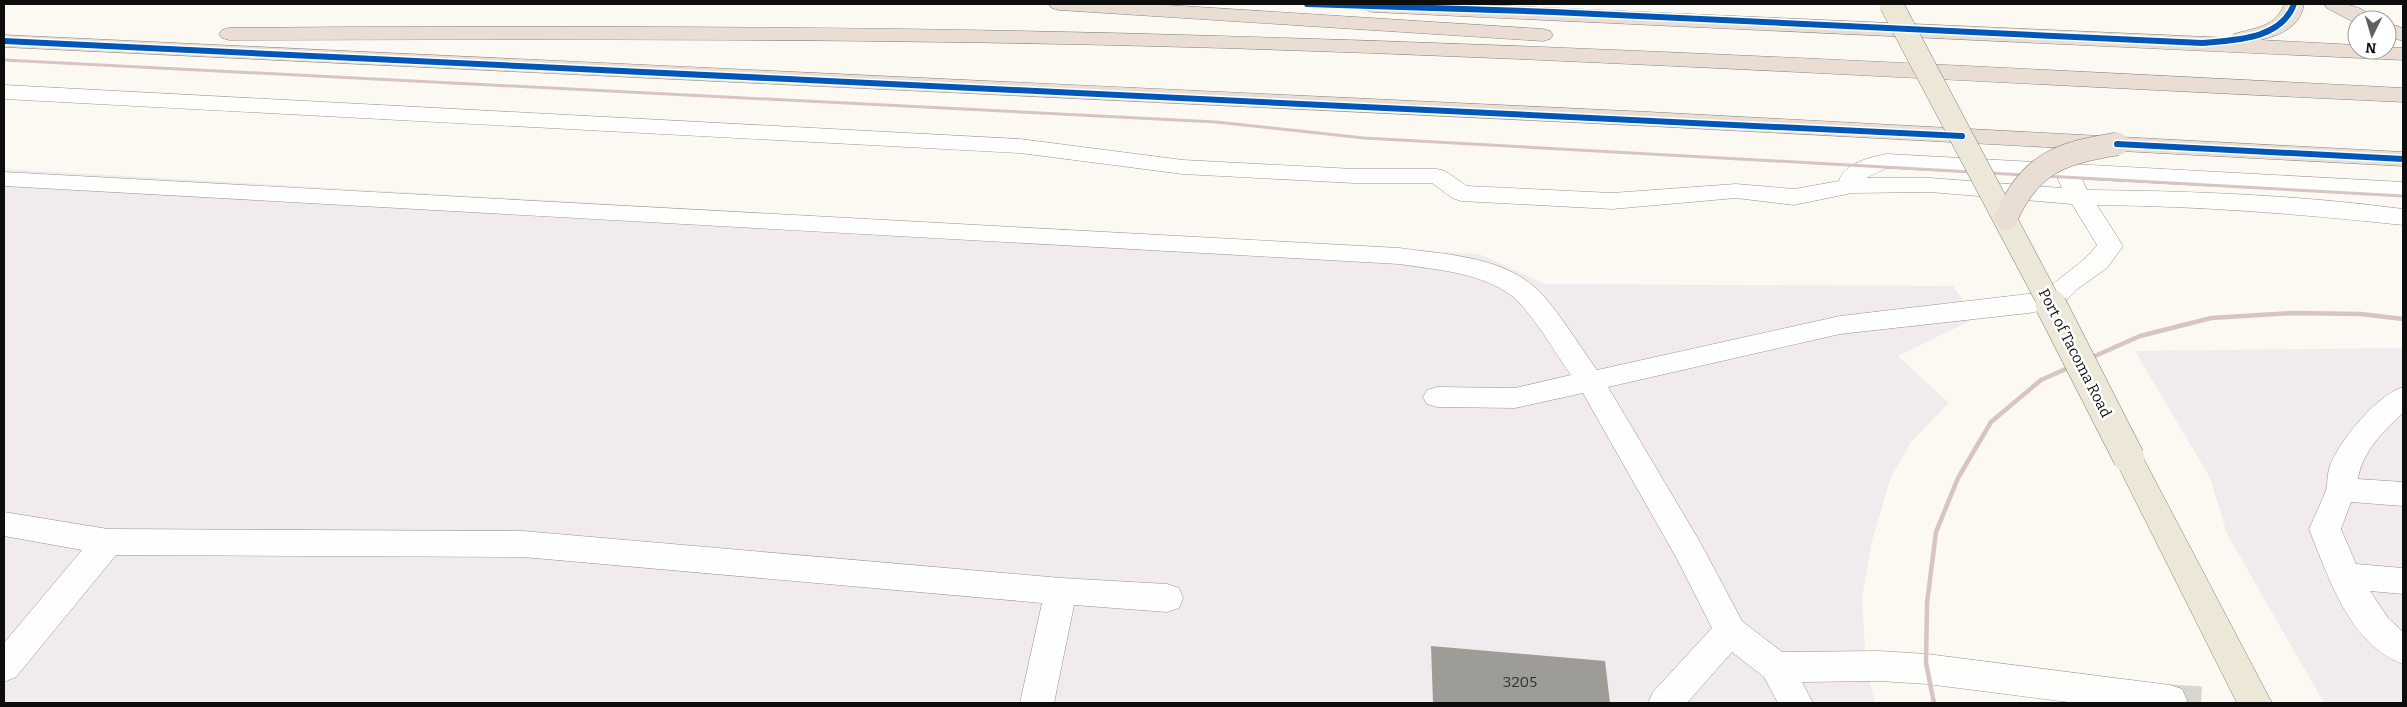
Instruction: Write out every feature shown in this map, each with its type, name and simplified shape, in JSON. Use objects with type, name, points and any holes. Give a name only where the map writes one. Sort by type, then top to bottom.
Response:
[{"type":"highway","points":[[1059,4],[1533,34],[2403,76]]},
{"type":"highway","points":[[1307,4],[1553,12],[2202,42],[2403,54]]},
{"type":"highway","points":[[2202,42],[2241,38],[2279,27],[2288,20],[2294,11],[2294,4]]},
{"type":"highway","points":[[2334,4],[2347,11]]},
{"type":"highway","points":[[4,35],[827,33],[1211,42],[1538,53],[2403,95]]},
{"type":"highway","points":[[4,41],[1839,129],[2403,159]]},
{"type":"highway","points":[[2006,218],[2019,190],[2041,168],[2059,157],[2082,150],[2116,144]]},
{"type":"main road","name":"Port of Tacoma Road","points":[[1891,4],[2006,218],[2255,703]]},
{"type":"lane","points":[[4,92],[1020,146],[1183,167],[1354,176],[1437,176],[1461,193],[1612,201],[1736,191],[1794,197],[1852,186],[1930,184],[2080,197],[2182,198],[2358,211],[2403,217]]},
{"type":"lane","points":[[1852,186],[1851,179],[1856,174],[1868,166],[1887,160],[2403,189]]},
{"type":"lane","points":[[1437,397],[1515,398],[1840,325],[2028,304],[2054,299],[2067,284],[2098,262],[2110,246],[2080,197],[2067,171]]},
{"type":"lane","points":[[4,179],[1399,256],[1485,271],[1527,293],[1590,381],[1689,551],[1730,631],[1776,667],[1796,703]]},
{"type":"lane","points":[[2397,406],[2374,422],[2345,465],[2341,489],[2325,529],[2360,607],[2392,644],[2403,649]]},
{"type":"lane","points":[[2341,489],[2403,494]]},
{"type":"lane","points":[[4,524],[108,542],[522,544],[1061,591],[1167,598]]},
{"type":"lane","points":[[4,667],[108,542]]},
{"type":"lane","points":[[2345,576],[2403,581]]},
{"type":"lane","points":[[1037,703],[1061,591]]},
{"type":"lane","points":[[1665,703],[1730,631]]},
{"type":"lane","points":[[1776,667],[1879,666],[1927,668],[2170,700]]},
{"type":"shaded area","points":[[4,169],[1479,254],[1545,284],[1953,286],[1976,318],[1898,356],[1949,403],[1911,442],[1891,477],[1872,541],[1862,598],[1866,668],[1875,703],[4,703]]},
{"type":"shaded area","points":[[2403,348],[2403,703],[2324,703],[2227,534],[2210,478],[2135,351]]},
{"type":"building","points":[[1431,646],[1605,661],[1610,703],[1433,703]]},
{"type":"tunnel","points":[[2170,700],[2215,703]]},
{"type":"railway","points":[[4,60],[1216,122],[1364,138],[2403,196]]},
{"type":"railway","points":[[1934,703],[1926,663],[1927,603],[1936,532],[1958,478],[1991,422],[2041,380],[2140,336],[2211,318],[2293,313],[2361,314],[2403,319]]},
{"type":"cycle path","points":[[1307,4],[1553,12],[2202,43],[2242,38],[2270,30],[2282,24],[2290,15],[2294,4]]},
{"type":"cycle path","points":[[4,41],[1962,136]]},
{"type":"cycle path","points":[[2117,144],[2403,159]]}]
